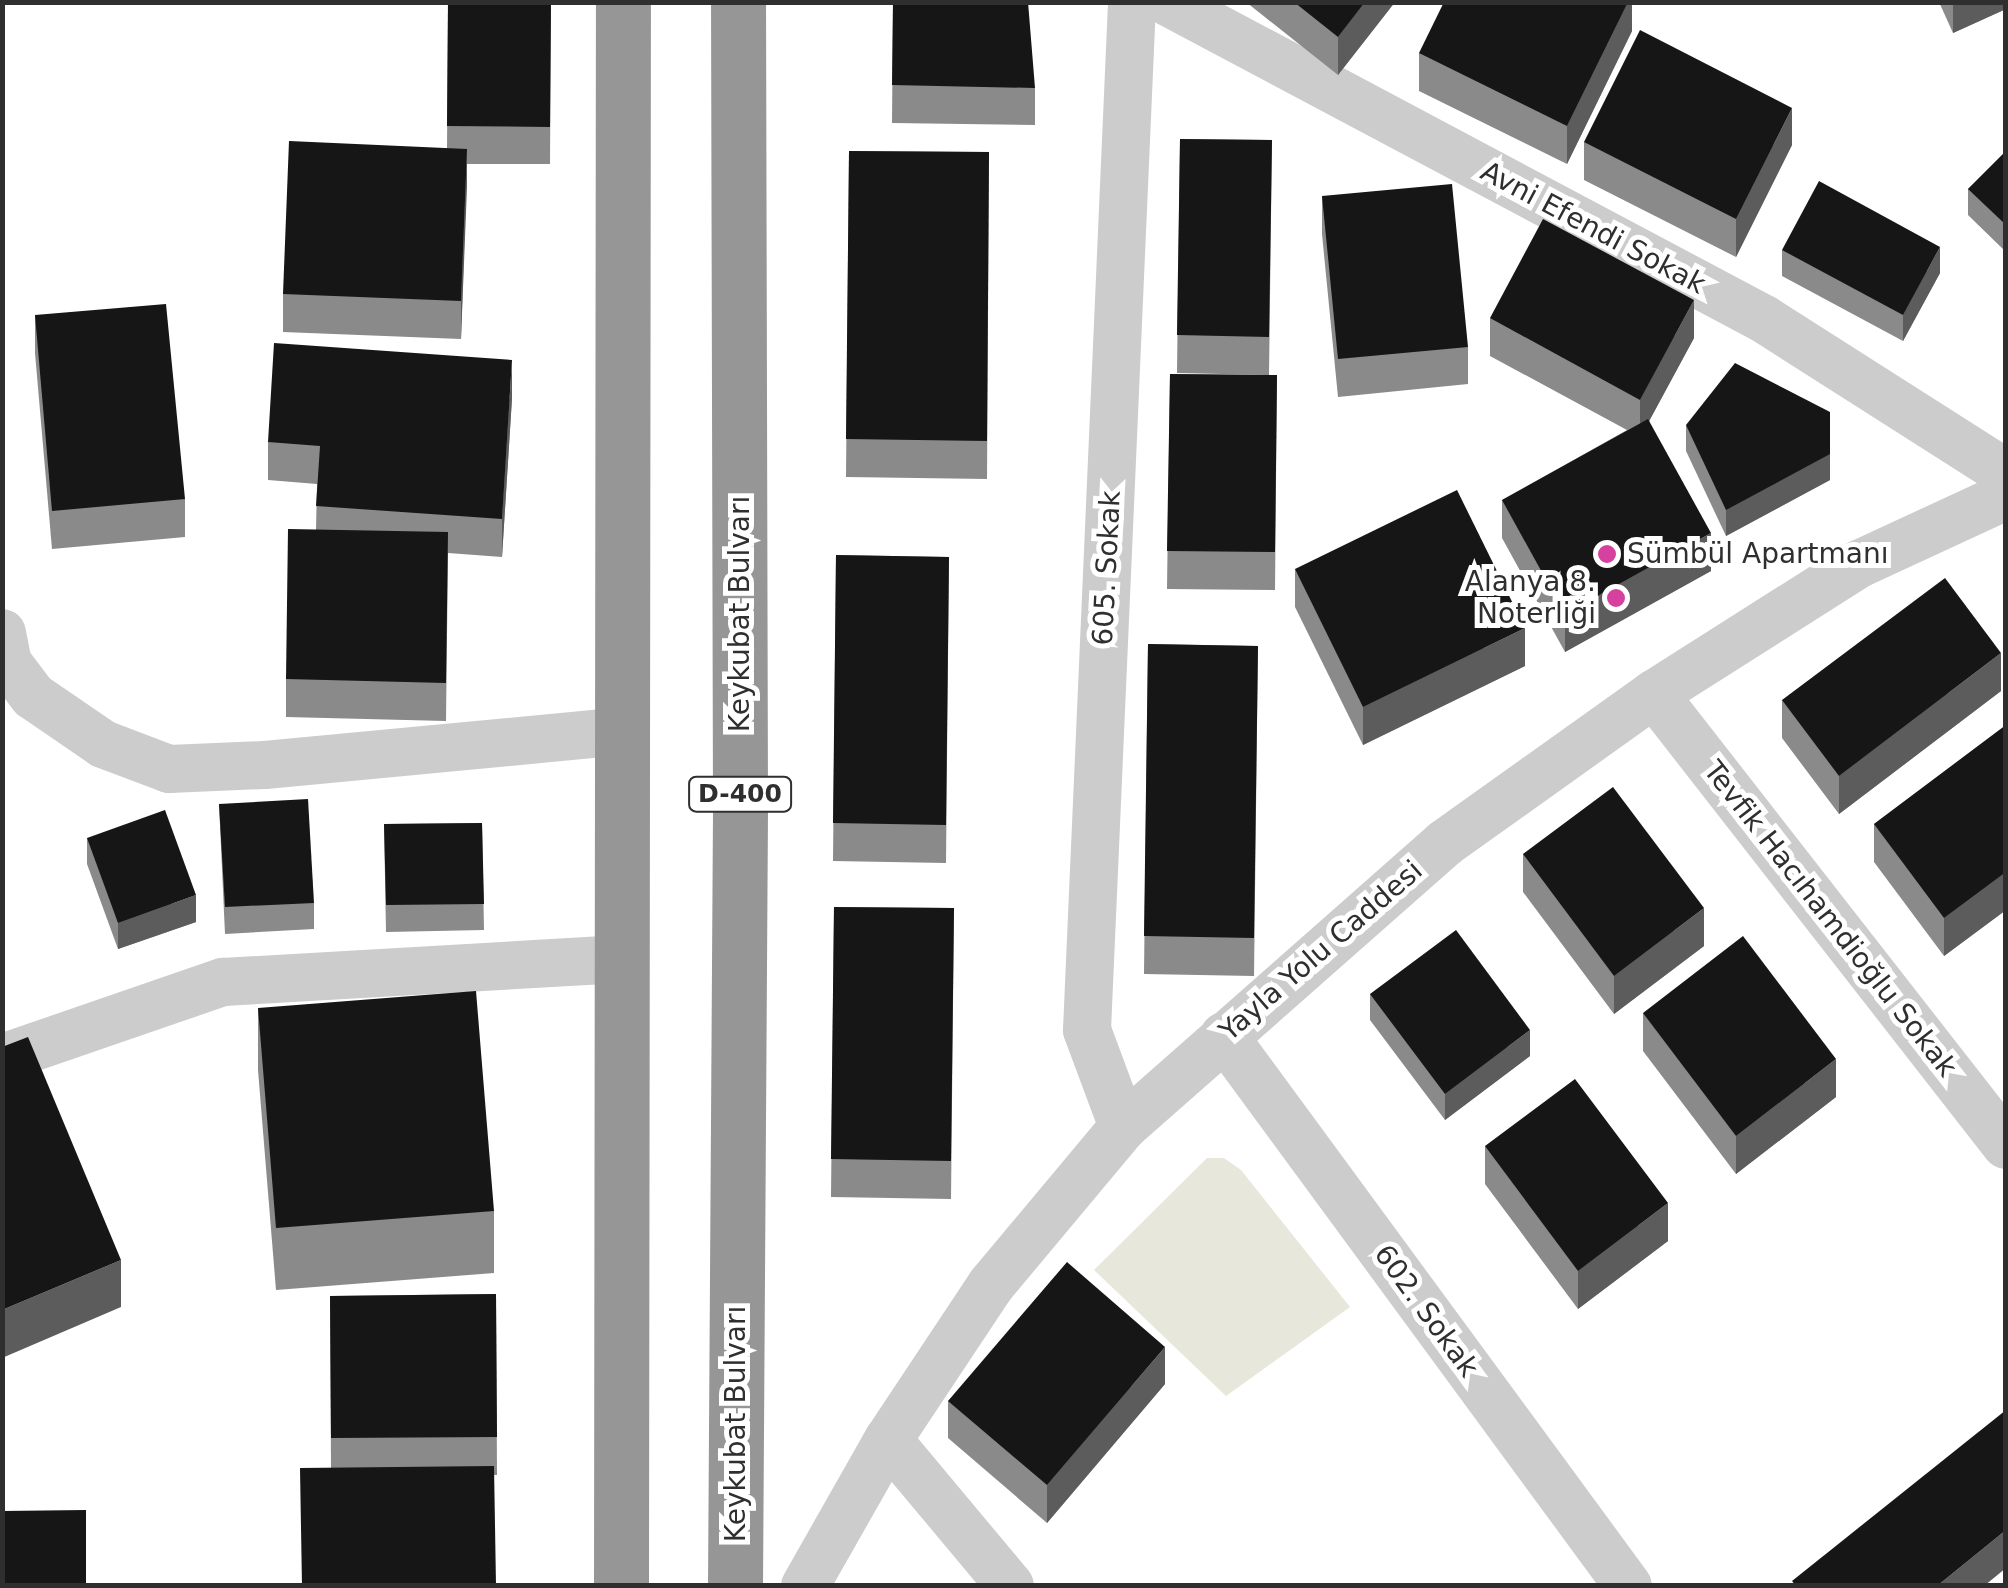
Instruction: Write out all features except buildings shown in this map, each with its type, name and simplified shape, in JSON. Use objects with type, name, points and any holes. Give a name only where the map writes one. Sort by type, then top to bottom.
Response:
[{"type":"highway","points":[[621,1586],[623,2]]},
{"type":"highway","name":"Keykubat Bulvarı","points":[[735,1586],[740,809],[738,2]]},
{"type":"street","name":"605. Sokak","points":[[1123,1127],[1087,1030],[1132,2]]},
{"type":"street","name":"Avni Efendi Sokak","points":[[1168,2],[1764,319],[2006,473]]},
{"type":"street","name":"Yayla Yolu Caddesi","points":[[805,1586],[888,1440],[991,1285],[1123,1127],[1446,843],[1654,694],[1860,564],[2006,496]]},
{"type":"street","points":[[2,633],[8,663],[33,696],[102,744],[169,769],[265,765],[622,731]]},
{"type":"street","name":"Tevfik Hacıhamdioğlu Sokak","points":[[1654,694],[2006,1145]]},
{"type":"street","points":[[2,1058],[223,982],[621,960]]},
{"type":"street","name":"602. Sokak","points":[[1224,1036],[1628,1586]]},
{"type":"street","points":[[888,1440],[1010,1586]]},
{"type":"shaded area","points":[[1207,1158],[1224,1158],[1241,1170],[1350,1307],[1226,1396],[1094,1270]]},
{"type":"place","name":"Sümbül Apartmanı","points":[[1607,554]]},
{"type":"place","name":"Alanya 8. Noterliği","points":[[1616,598]]}]
